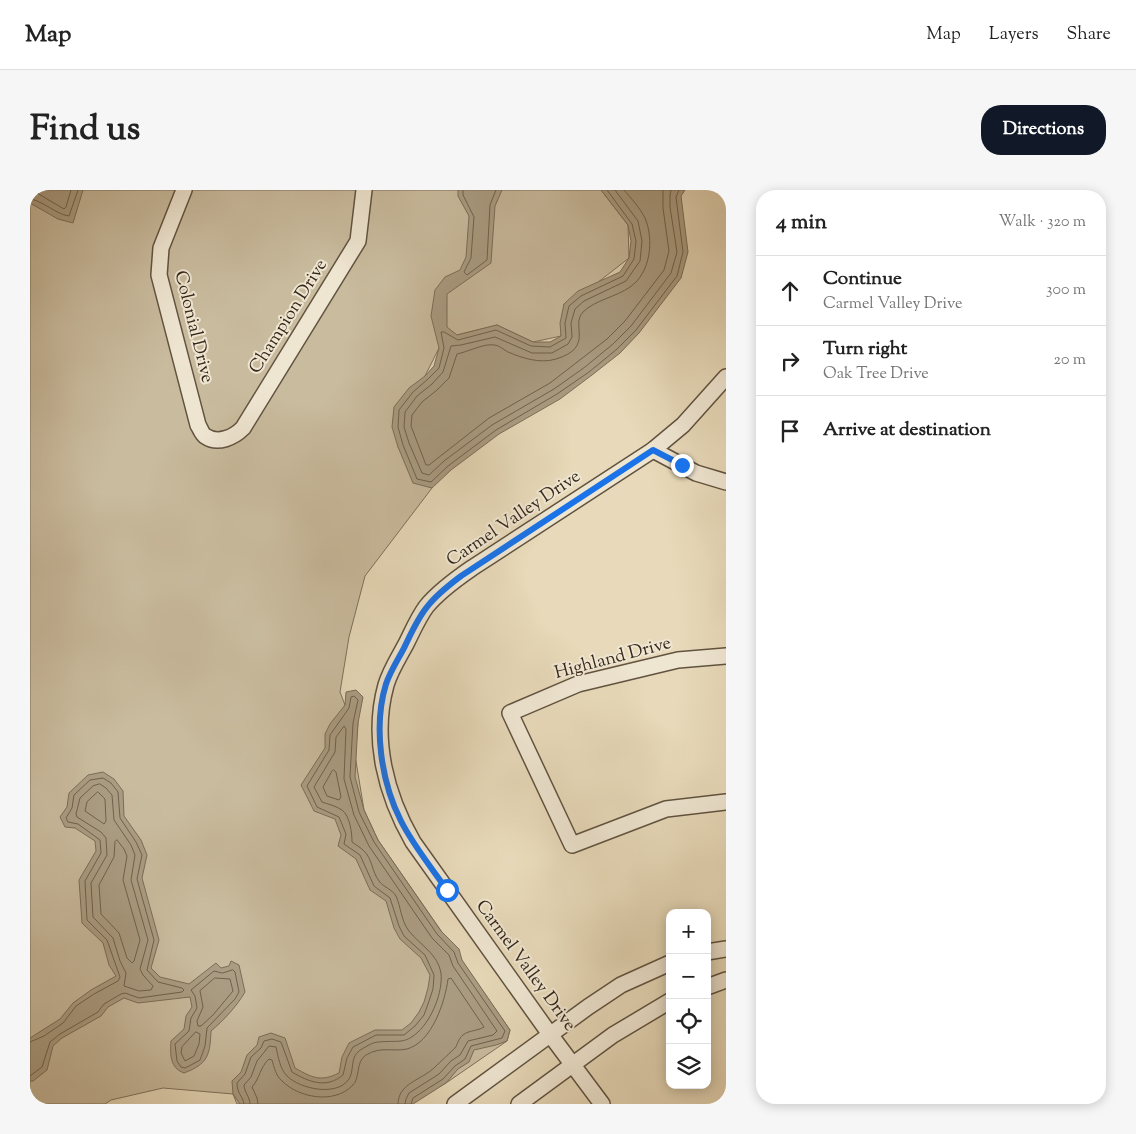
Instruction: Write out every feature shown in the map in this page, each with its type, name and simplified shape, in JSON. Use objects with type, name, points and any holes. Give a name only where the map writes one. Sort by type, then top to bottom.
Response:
[{"type":"street","name":"Colonial Drive","points":[[184,190],[161,248],[159,275],[198,425],[204,435],[213,440]]},
{"type":"street","name":"Champion Drive","points":[[213,440],[225,439],[235,435],[244,428],[358,241],[364,190]]},
{"type":"street","name":"Carmel Valley Drive","points":[[602,1104],[413,842],[400,819],[385,776],[380,727],[382,704],[387,683],[426,607],[449,585],[653,450],[683,425],[726,377]]},
{"type":"street","points":[[653,450],[696,473],[726,482]]},
{"type":"street","name":"Highland Drive","points":[[726,656],[678,660],[578,684],[510,713],[572,846],[666,809],[726,802]]},
{"type":"street","points":[[711,951],[726,949]]},
{"type":"street","points":[[455,1104],[550,1033],[621,985],[666,965]]},
{"type":"street","points":[[711,986],[726,980]]},
{"type":"street","points":[[519,1104],[613,1035],[666,1003]]},
{"type":"shaded area","points":[[30,190],[601,190],[628,225],[629,258],[597,283],[564,304],[561,336],[533,342],[497,325],[457,335],[439,348],[425,376],[398,447],[432,488],[365,576],[349,637],[340,692],[345,705],[358,723],[355,755],[364,810],[378,840],[510,1030],[507,1041],[446,1083],[408,1104],[237,1104],[233,1094],[163,1088],[111,1100],[105,1104],[30,1104]]},
{"type":"water","points":[[30,190],[83,190],[73,223],[58,219],[30,203]]},
{"type":"water","points":[[458,190],[502,190],[495,206],[491,263],[447,294],[447,327],[457,335],[497,325],[533,342],[550,342],[561,336],[560,323],[564,304],[578,291],[620,272],[629,258],[631,241],[628,225],[601,190],[685,190],[681,196],[688,252],[681,278],[639,333],[620,353],[560,399],[499,434],[451,470],[432,488],[413,483],[392,427],[394,407],[409,388],[425,376],[434,366],[439,348],[431,316],[435,290],[445,277],[460,270],[466,257],[469,216],[458,196]]},
{"type":"water","points":[[356,690],[363,697],[358,723],[355,777],[364,810],[378,840],[441,931],[459,949],[462,960],[510,1030],[507,1041],[474,1050],[469,1062],[458,1069],[446,1083],[413,1104],[240,1104],[233,1094],[232,1081],[241,1072],[247,1055],[257,1045],[259,1037],[271,1033],[285,1038],[295,1068],[317,1078],[332,1076],[339,1073],[342,1057],[349,1043],[375,1030],[402,1030],[411,1023],[424,1002],[428,988],[430,975],[421,958],[400,939],[394,928],[386,901],[370,890],[356,859],[338,846],[341,835],[335,819],[314,811],[301,785],[325,748],[325,734],[330,724],[345,705],[346,692]]},
{"type":"water","points":[[103,772],[114,779],[123,791],[124,816],[141,840],[147,855],[142,878],[159,940],[151,968],[160,977],[189,984],[216,963],[221,968],[229,966],[231,961],[239,965],[245,992],[230,1013],[211,1031],[210,1046],[206,1058],[192,1070],[184,1073],[179,1071],[173,1064],[171,1056],[171,1041],[184,1029],[186,1016],[192,1007],[190,997],[138,1003],[124,998],[108,1007],[101,1016],[62,1038],[53,1046],[47,1070],[33,1081],[30,1081],[30,1038],[60,1019],[73,1003],[91,990],[116,976],[109,965],[103,943],[82,923],[79,880],[96,851],[95,841],[75,828],[65,827],[60,817],[67,807],[69,793],[88,775]]},
{"type":"route","points":[[447,890],[413,842],[400,819],[385,776],[380,727],[382,704],[387,683],[411,634],[426,607],[449,585],[653,450],[682,465]]}]
